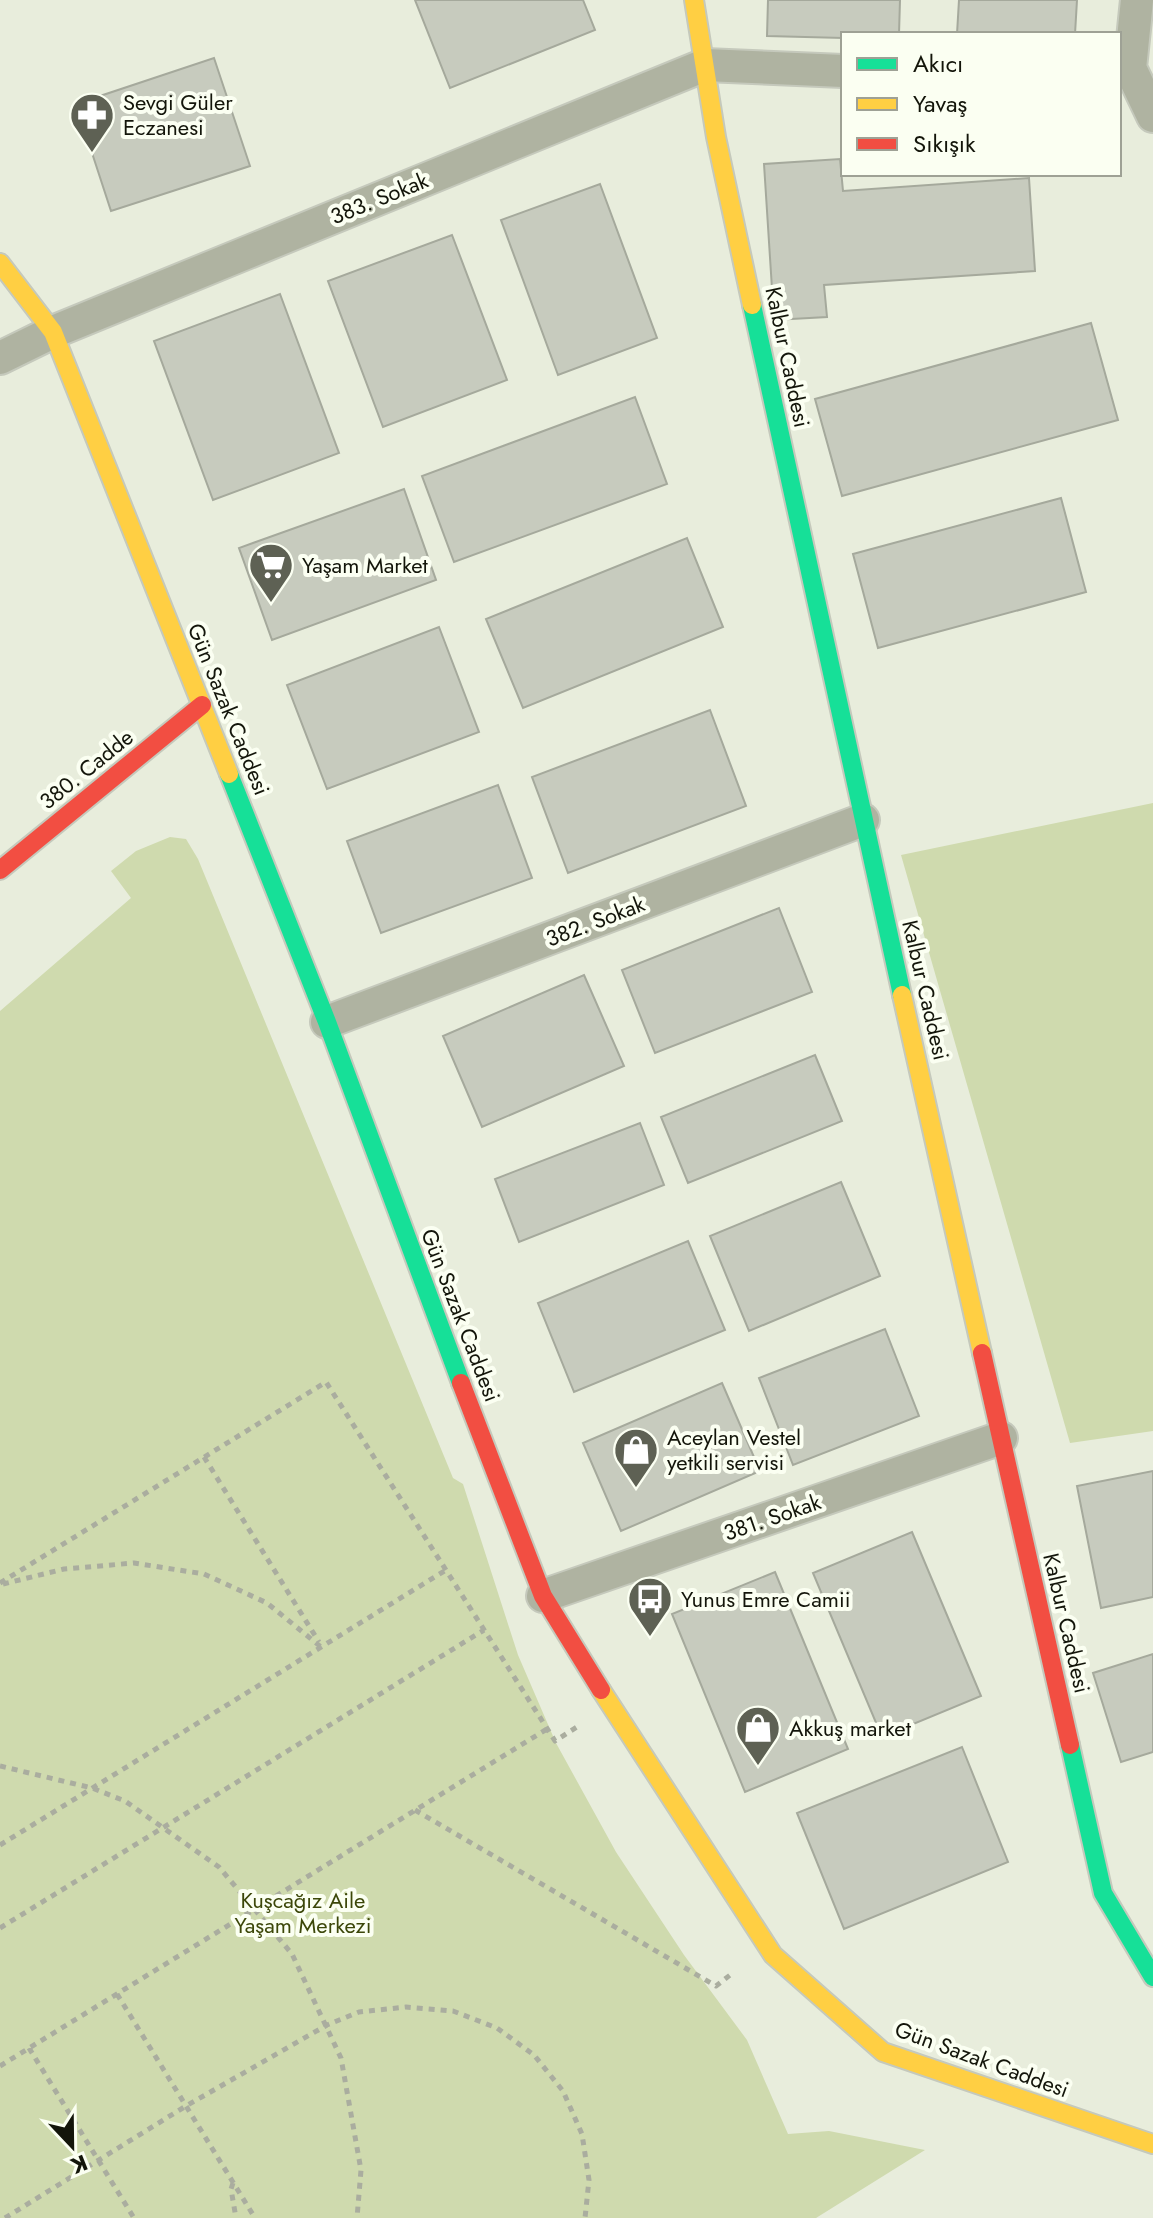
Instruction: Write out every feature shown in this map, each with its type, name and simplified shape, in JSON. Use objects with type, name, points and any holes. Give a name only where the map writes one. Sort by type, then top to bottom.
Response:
[{"type":"street","name":"Kalbur Caddesi","points":[[694,0],[716,137],[863,820],[1103,1893],[1153,1977]]},
{"type":"street","points":[[1137,0],[1124,68],[1153,116]]},
{"type":"street","points":[[705,65],[841,71]]},
{"type":"street","name":"383. Sokak","points":[[0,358],[53,332],[705,65]]},
{"type":"street","name":"Gün Sazak Caddesi","points":[[0,263],[53,332],[327,1022],[543,1596],[773,1955],[883,2052],[1153,2144]]},
{"type":"street","name":"380. Cadde","points":[[0,870],[202,705]]},
{"type":"street","name":"382. Sokak","points":[[327,1022],[863,820]]},
{"type":"street","name":"381. Sokak","points":[[543,1596],[1001,1438]]},
{"type":"path","points":[[0,1584],[326,1382],[555,1741],[611,1705]]},
{"type":"path","points":[[204,1457],[321,1647]]},
{"type":"path","points":[[0,1584],[64,1569],[134,1563],[204,1574],[267,1603],[321,1647]]},
{"type":"path","points":[[0,1845],[446,1570]]},
{"type":"path","points":[[0,1928],[484,1630]]},
{"type":"path","points":[[0,2066],[547,1729]]},
{"type":"path","points":[[0,1766],[92,1788],[125,1801],[219,1867],[292,1954],[341,2058],[361,2170],[355,2217]]},
{"type":"path","points":[[415,1810],[716,1986],[767,1946]]},
{"type":"path","points":[[117,1994],[255,2218]]},
{"type":"path","points":[[5,2218],[186,2106],[327,2025],[359,2012],[406,2007],[453,2011],[497,2028],[534,2055],[563,2091],[582,2134],[589,2180],[585,2218]]},
{"type":"path","points":[[29,2048],[134,2218]]},
{"type":"path","points":[[233,2182],[231,2189],[236,2218]]},
{"type":"green space","points":[[1153,803],[1153,1431],[1070,1443],[901,855]]},
{"type":"green space","name":"Kuşcağız Aile Yaşam Merkezi","points":[[170,837],[186,839],[198,859],[453,1478],[463,1484],[518,1655],[556,1743],[616,1852],[684,1955],[747,2040],[788,2134],[829,2131],[925,2150],[816,2218],[0,2218],[0,1011],[131,898],[111,871],[136,851]]},
{"type":"building","points":[[415,0],[583,0],[595,30],[450,88]]},
{"type":"building","points":[[768,0],[900,0],[899,32],[841,32],[841,38],[767,36]]},
{"type":"building","points":[[959,0],[1077,0],[1075,32],[957,32]]},
{"type":"building","points":[[214,58],[250,166],[111,211],[76,104]]},
{"type":"building","points":[[840,159],[843,191],[1029,178],[1035,271],[824,285],[827,317],[774,320],[764,164]]},
{"type":"building","points":[[600,184],[657,338],[558,375],[501,220]]},
{"type":"building","points":[[452,235],[507,380],[383,427],[328,281]]},
{"type":"building","points":[[280,294],[339,453],[213,500],[154,341]]},
{"type":"building","points":[[1091,323],[1118,420],[842,496],[815,399]]},
{"type":"building","points":[[635,397],[667,484],[454,562],[422,476]]},
{"type":"building","points":[[404,489],[436,580],[272,640],[239,548]]},
{"type":"building","points":[[1061,498],[1086,592],[878,648],[853,554]]},
{"type":"building","points":[[687,538],[723,627],[523,708],[486,619]]},
{"type":"building","points":[[439,627],[479,732],[327,789],[287,685]]},
{"type":"building","points":[[710,710],[746,806],[568,873],[532,777]]},
{"type":"building","points":[[498,785],[532,878],[381,933],[347,841]]},
{"type":"building","points":[[779,908],[812,992],[655,1053],[622,970]]},
{"type":"building","points":[[584,975],[624,1066],[482,1127],[443,1036]]},
{"type":"building","points":[[815,1055],[842,1121],[688,1183],[661,1117]]},
{"type":"building","points":[[640,1123],[664,1185],[519,1242],[495,1179]]},
{"type":"building","points":[[841,1182],[880,1276],[749,1331],[710,1236]]},
{"type":"building","points":[[688,1241],[725,1330],[574,1392],[538,1303]]},
{"type":"building","points":[[885,1329],[919,1416],[793,1465],[759,1378]]},
{"type":"building","points":[[722,1383],[760,1471],[621,1531],[583,1443]]},
{"type":"building","points":[[1153,1471],[1153,1597],[1101,1608],[1077,1486]]},
{"type":"building","points":[[912,1532],[981,1696],[882,1737],[813,1573]]},
{"type":"building","points":[[775,1572],[848,1749],[745,1792],[672,1614]]},
{"type":"building","points":[[1153,1654],[1153,1752],[1121,1762],[1093,1673]]},
{"type":"building","points":[[962,1747],[1008,1862],[844,1929],[797,1813]]},
{"type":"traffic: fast","points":[[752,305],[902,995]]},
{"type":"traffic: fast","points":[[229,774],[327,1022],[461,1383]]},
{"type":"traffic: fast","points":[[1070,1745],[1103,1893],[1153,1977]]},
{"type":"traffic: slow","points":[[694,0],[716,137],[752,305]]},
{"type":"traffic: slow","points":[[0,263],[53,332],[229,774]]},
{"type":"traffic: slow","points":[[902,995],[982,1353]]},
{"type":"traffic: slow","points":[[601,1690],[773,1955],[883,2052],[1153,2144]]},
{"type":"traffic: jam","points":[[0,870],[202,705]]},
{"type":"traffic: jam","points":[[982,1353],[1070,1745]]},
{"type":"traffic: jam","points":[[461,1383],[543,1596],[601,1690]]},
{"type":"place","name":"Sevgi Güler Eczanesi","points":[[92,154]]},
{"type":"place","name":"Yaşam Market","points":[[271,604]]},
{"type":"place","name":"Aceylan Vestel yetkili servisi","points":[[636,1489]]},
{"type":"place","name":"Yunus Emre Camii","points":[[650,1638]]},
{"type":"place","name":"Akkuş market","points":[[758,1767]]}]
